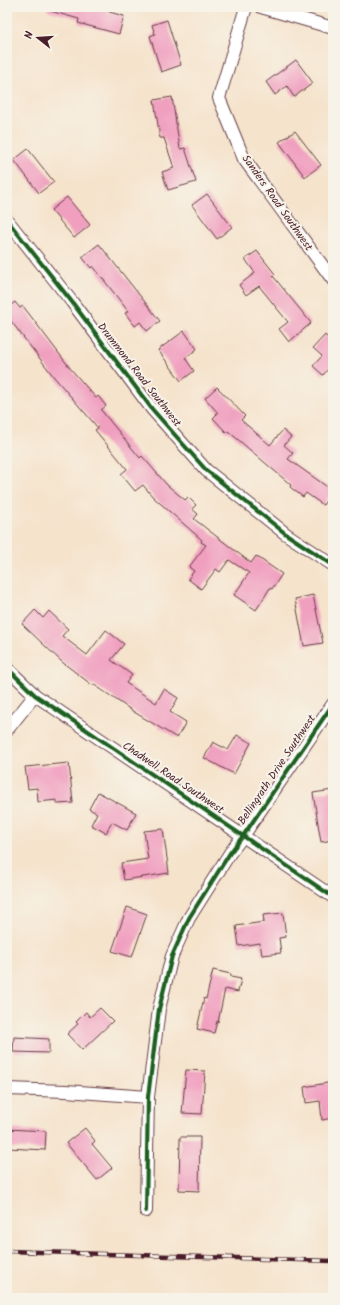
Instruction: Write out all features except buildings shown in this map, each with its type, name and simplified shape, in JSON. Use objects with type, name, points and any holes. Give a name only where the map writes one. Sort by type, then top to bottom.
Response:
[{"type":"street","name":"Sanders Road Southwest","points":[[246,7],[220,98],[244,159],[333,280]]},
{"type":"street","points":[[261,7],[333,28]]},
{"type":"street","name":"Drummond Road Southwest","points":[[7,220],[72,302],[152,409],[206,470],[286,534],[333,565]]},
{"type":"street","name":"Chadwell Road Southwest","points":[[7,668],[35,695],[333,897]]},
{"type":"street","points":[[7,730],[35,695]]},
{"type":"street","name":"Bellingrath Drive Southwest","points":[[146,1211],[148,1097],[159,1009],[172,956],[189,918],[230,853],[333,704]]},
{"type":"street","points":[[7,1089],[148,1097]]},
{"type":"railway","points":[[7,1251],[333,1261]]},
{"type":"cycle path","points":[[7,220],[72,302],[152,409],[206,470],[286,534],[333,565]]},
{"type":"cycle path","points":[[7,668],[35,695],[333,897]]},
{"type":"cycle path","points":[[146,1211],[148,1097],[159,1009],[172,956],[189,918],[230,853],[333,704]]}]
